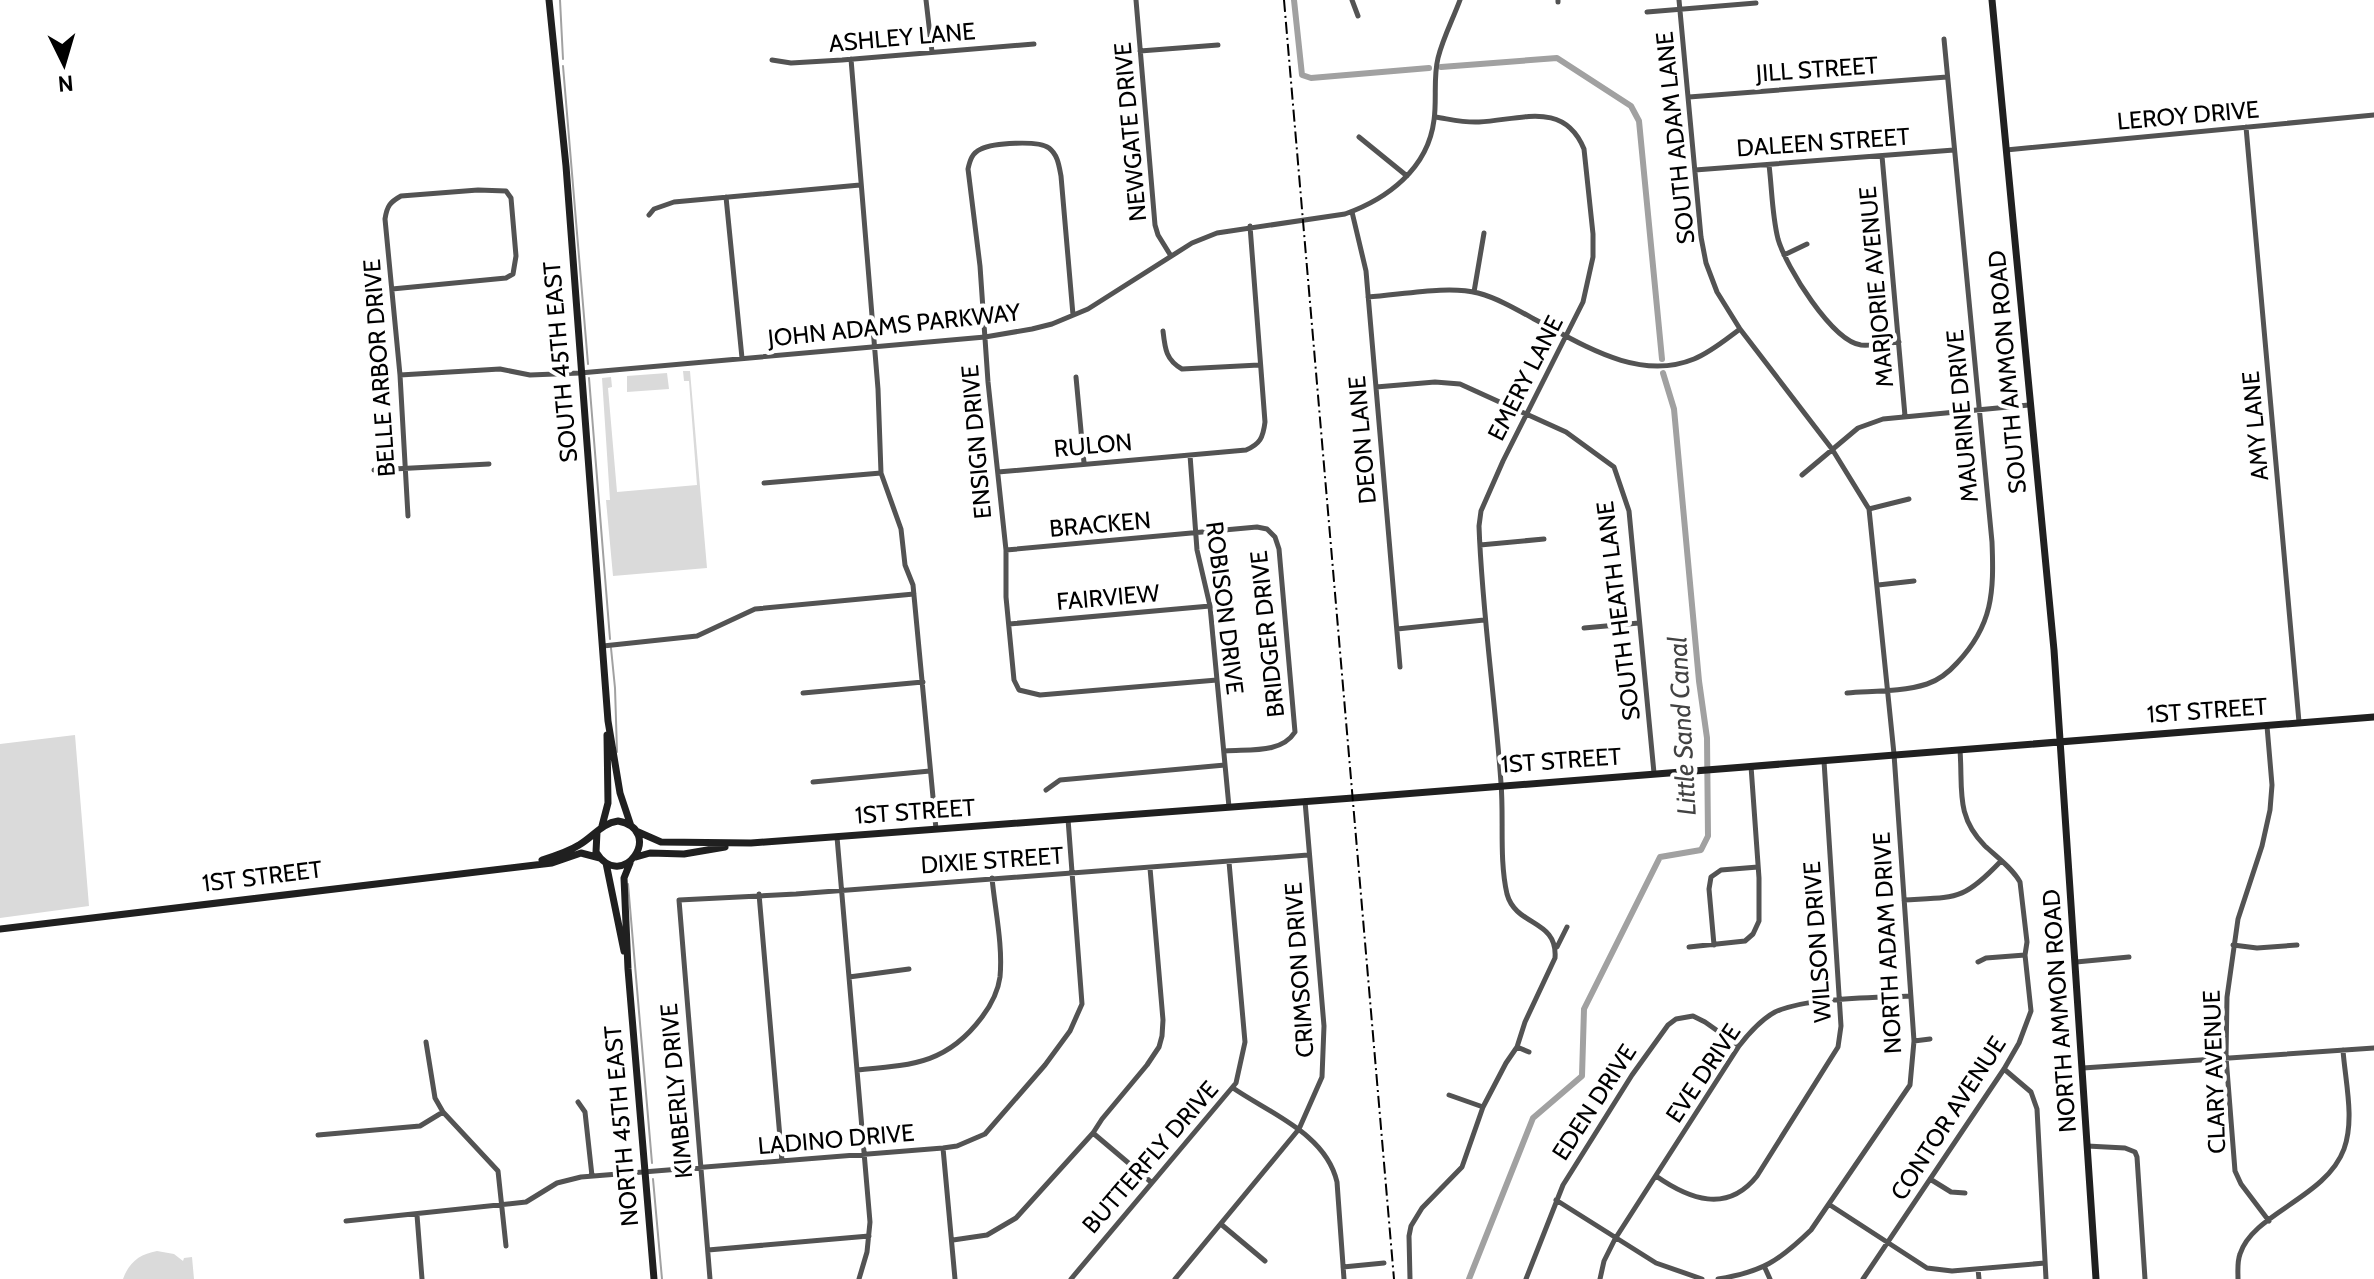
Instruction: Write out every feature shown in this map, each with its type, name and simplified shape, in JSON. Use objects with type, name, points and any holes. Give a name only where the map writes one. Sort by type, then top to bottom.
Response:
[{"type":"main road","name":"SOUTH 45TH EAST","points":[[549,0],[566,166],[608,721],[608,803],[599,830]]},
{"type":"main road","name":"SOUTH AMMON ROAD","points":[[1992,0],[2060,741]]},
{"type":"main road","name":"1ST STREET","points":[[751,843],[2374,717]]},
{"type":"main road","name":"SOUTH 45TH EAST","points":[[608,721],[624,807],[634,829]]},
{"type":"main road","name":"NORTH AMMON ROAD","points":[[2060,741],[2096,1279]]},
{"type":"main road","points":[[618,821],[661,842],[751,843],[684,854],[650,853],[620,866],[603,860],[595,844],[599,830],[618,821]]},
{"type":"main road","points":[[633,860],[640,846],[634,829]]},
{"type":"main road","name":"1ST STREET","points":[[529,864],[571,850],[599,830]]},
{"type":"main road","name":"1ST STREET","points":[[0,929],[552,863],[581,853],[603,860]]},
{"type":"main road","name":"NORTH 45TH EAST","points":[[603,860],[628,969]]},
{"type":"main road","name":"NORTH 45TH EAST","points":[[633,860],[624,878],[628,969],[654,1279]]},
{"type":"street","points":[[926,0],[932,52]]},
{"type":"street","name":"NEWGATE DRIVE","points":[[1136,0],[1155,225],[1171,256]]},
{"type":"street","points":[[1352,0],[1358,16]]},
{"type":"street","name":"JOHN ADAMS PARKWAY","points":[[400,375],[500,369],[530,375],[580,373],[875,347],[985,337],[1032,329],[1073,315],[1108,298],[1192,243],[1217,233],[1250,226],[1329,218],[1352,212],[1382,197],[1407,176],[1426,149],[1435,117],[1438,58],[1460,0]]},
{"type":"street","name":"SOUTH ADAM LANE","points":[[1679,0],[1706,263],[1717,292],[1740,329],[1832,449],[1869,509],[1894,754]]},
{"type":"street","points":[[1647,12],[1756,3]]},
{"type":"street","name":"MAURINE DRIVE","points":[[1847,693],[1919,686],[1937,680],[1966,653],[1983,628],[1994,583],[1944,39]]},
{"type":"street","name":"ASHLEY LANE","points":[[772,60],[791,63],[1034,44]]},
{"type":"street","points":[[1140,51],[1218,45]]},
{"type":"street","points":[[851,59],[875,347],[881,473],[901,529],[905,565],[914,594],[937,830]]},
{"type":"street","name":"JILL STREET","points":[[1689,97],[1947,77]]},
{"type":"street","name":"LEROY DRIVE","points":[[2006,150],[2374,115]]},
{"type":"street","name":"EMERY LANE","points":[[1435,117],[1474,122],[1540,116],[1554,118],[1565,123],[1580,139],[1587,168],[1593,257],[1583,302],[1525,415],[1481,511],[1484,620],[1501,785],[1507,893],[1517,912],[1551,935],[1556,948]]},
{"type":"street","name":"AMY LANE","points":[[2246,127],[2299,722]]},
{"type":"street","points":[[1359,137],[1407,176]]},
{"type":"street","name":"ENSIGN DRIVE","points":[[1073,315],[1061,176],[1056,157],[1041,144],[979,149],[971,157],[968,169],[1006,550],[1006,597],[1014,680],[1019,690],[1040,695],[1217,680]]},
{"type":"street","name":"DALEEN STREET","points":[[1695,170],[1954,150]]},
{"type":"street","name":"MARJORIE AVENUE","points":[[1882,156],[1905,416]]},
{"type":"street","points":[[1769,165],[1774,216],[1784,255],[1823,314],[1844,337],[1862,345],[1899,342]]},
{"type":"street","points":[[649,215],[654,209],[674,202],[860,185]]},
{"type":"street","name":"BELLE ARBOR DRIVE","points":[[392,289],[506,278],[513,274],[516,256],[511,198],[506,191],[496,189],[401,196],[386,208],[408,516]]},
{"type":"street","points":[[726,197],[742,358]]},
{"type":"street","name":"DEON LANE","points":[[1352,212],[1363,255],[1368,297],[1400,667]]},
{"type":"street","points":[[1163,331],[1166,356],[1182,369],[1260,365],[1250,226]]},
{"type":"street","points":[[1474,292],[1484,233]]},
{"type":"street","points":[[1784,255],[1807,244]]},
{"type":"street","points":[[1368,297],[1442,291],[1474,292],[1488,296],[1592,349],[1631,364],[1660,366],[1691,360],[1740,329]]},
{"type":"street","name":"RULON","points":[[998,472],[1246,450],[1258,445],[1264,435],[1260,365]]},
{"type":"street","points":[[1076,377],[1084,463]]},
{"type":"street","name":"SOUTH HEATH LANE","points":[[1376,387],[1435,382],[1460,384],[1566,432],[1614,467],[1629,511],[1654,773]]},
{"type":"street","points":[[1802,475],[1858,428],[1883,419],[2029,405]]},
{"type":"street","name":"ROBISON DRIVE","points":[[1190,455],[1197,550],[1206,578],[1210,606],[1229,807]]},
{"type":"street","points":[[374,470],[489,464]]},
{"type":"street","points":[[764,483],[881,473]]},
{"type":"street","points":[[1869,509],[1909,499]]},
{"type":"street","name":"BRIDGER DRIVE","points":[[1197,533],[1257,527],[1267,529],[1275,537],[1279,549],[1295,732],[1289,742],[1279,747],[1225,751]]},
{"type":"street","name":"BRACKEN","points":[[1006,550],[1197,533]]},
{"type":"street","points":[[1480,545],[1544,539]]},
{"type":"street","points":[[1878,585],[1914,581]]},
{"type":"street","points":[[602,646],[697,636],[755,609],[914,594]]},
{"type":"street","name":"FAIRVIEW","points":[[1009,624],[1210,606]]},
{"type":"street","points":[[1397,629],[1484,620]]},
{"type":"street","points":[[1584,628],[1639,623]]},
{"type":"street","points":[[803,693],[923,682]]},
{"type":"street","name":"CLARY AVENUE","points":[[2267,725],[2272,785],[2270,810],[2262,846],[2238,919],[2225,1021],[2235,1171],[2269,1221]]},
{"type":"street","name":"CONTOR AVENUE","points":[[1863,1279],[2004,1069],[2019,1043],[2031,1011],[2020,882],[1966,822],[1960,749]]},
{"type":"street","name":"NORTH ADAM DRIVE","points":[[1718,1279],[1765,1268],[1811,1230],[1910,1085],[1914,1041],[1894,754]]},
{"type":"street","name":"WILSON DRIVE","points":[[1656,1176],[1697,1199],[1711,1200],[1733,1195],[1751,1183],[1838,1047],[1841,1026],[1824,760]]},
{"type":"street","points":[[1046,790],[1060,780],[1225,765]]},
{"type":"street","points":[[1689,947],[1745,941],[1753,934],[1760,912],[1751,765]]},
{"type":"street","points":[[813,782],[930,771]]},
{"type":"street","name":"CRIMSON DRIVE","points":[[1175,1279],[1299,1129],[1322,1077],[1325,1048],[1305,801]]},
{"type":"street","name":"LADINO DRIVE","points":[[346,1221],[504,1206],[534,1199],[568,1179],[943,1148],[957,1146],[985,1134],[1045,1065],[1070,1031],[1082,1004],[1068,819]]},
{"type":"street","points":[[837,837],[865,1154],[869,1236],[859,1279]]},
{"type":"street","name":"DIXIE STREET","points":[[679,900],[1308,855]]},
{"type":"street","points":[[1904,900],[1965,893],[2001,861]]},
{"type":"street","name":"BUTTERFLY DRIVE","points":[[1071,1279],[1233,1088],[1245,1042],[1229,862]]},
{"type":"street","points":[[1714,945],[1709,889],[1711,877],[1721,870],[1758,867]]},
{"type":"street","points":[[953,1240],[987,1235],[1016,1218],[1093,1133],[1159,1047],[1163,1020],[1150,868]]},
{"type":"street","points":[[857,1070],[935,1059],[957,1045],[987,1011],[1000,978],[992,878]]},
{"type":"street","points":[[759,894],[782,1161]]},
{"type":"street","name":"KIMBERLY DRIVE","points":[[679,900],[710,1279]]},
{"type":"street","points":[[1410,1279],[1411,1226],[1422,1208],[1462,1167],[1483,1107],[1517,1047],[1567,927]]},
{"type":"street","points":[[2233,945],[2257,948],[2297,945]]},
{"type":"street","points":[[1978,962],[1986,958],[2025,955]]},
{"type":"street","points":[[2076,962],[2129,957]]},
{"type":"street","points":[[849,977],[909,969]]},
{"type":"street","name":"EVE DRIVE","points":[[1600,1279],[1604,1261],[1615,1239],[1739,1046],[1761,1021],[1775,1012],[1812,1003],[1910,996]]},
{"type":"street","name":"EDEN DRIVE","points":[[1526,1279],[1556,1200],[1632,1075],[1668,1025],[1676,1019],[1693,1016],[1739,1046]]},
{"type":"street","points":[[1914,1041],[1930,1039]]},
{"type":"street","points":[[426,1042],[431,1086],[443,1112],[498,1171],[506,1246]]},
{"type":"street","points":[[1517,1047],[1529,1052]]},
{"type":"street","points":[[2083,1068],[2374,1048]]},
{"type":"street","points":[[2238,1279],[2240,1252],[2245,1243],[2324,1179],[2344,1150],[2348,1120],[2343,1050]]},
{"type":"street","points":[[2004,1069],[2025,1085],[2035,1099],[2046,1279]]},
{"type":"street","points":[[1233,1088],[1299,1129],[1327,1155],[1334,1167],[1340,1204],[1344,1279]]},
{"type":"street","points":[[1449,1095],[1483,1107]]},
{"type":"street","points":[[578,1102],[585,1112],[592,1176]]},
{"type":"street","points":[[318,1135],[420,1126],[443,1112]]},
{"type":"street","points":[[1093,1133],[1151,1182]]},
{"type":"street","points":[[2087,1146],[2125,1148],[2135,1152],[2145,1279]]},
{"type":"street","points":[[943,1148],[955,1279]]},
{"type":"street","points":[[1930,1179],[1951,1192],[1965,1193]]},
{"type":"street","points":[[1556,1200],[1615,1239],[1671,1270],[1702,1279]]},
{"type":"street","points":[[1830,1205],[1927,1268],[1952,1271],[2045,1263]]},
{"type":"street","points":[[417,1215],[422,1279]]},
{"type":"street","points":[[1222,1225],[1265,1261]]},
{"type":"street","points":[[708,1250],[869,1236]]},
{"type":"street","points":[[1343,1267],[1384,1263]]},
{"type":"street","points":[[1765,1268],[1770,1279]]},
{"type":"street","points":[[1978,1269],[1979,1279]]},
{"type":"shaded area","points":[[683,371],[690,371],[707,568],[613,576],[606,500],[610,500],[602,378],[611,377],[612,387],[608,388],[617,492],[697,485],[689,381],[684,381]]},
{"type":"shaded area","points":[[667,373],[669,389],[627,392],[627,376]]},
{"type":"shaded area","points":[[75,735],[89,906],[0,918],[0,744]]},
{"type":"shaded area","points":[[157,1251],[174,1254],[183,1261],[192,1257],[194,1279],[123,1279],[136,1260]]},
{"type":"waterway","points":[[560,0],[563,59]]},
{"type":"waterway","name":"Little Sand Canal","points":[[1294,0],[1302,75],[1311,78],[1429,68]]},
{"type":"waterway","name":"Little Sand Canal","points":[[1441,67],[1557,58],[1631,106],[1639,121],[1662,359]]},
{"type":"waterway","points":[[563,66],[588,364]]},
{"type":"waterway","name":"Little Sand Canal","points":[[1469,1279],[1533,1118],[1582,1076],[1584,1009],[1660,857],[1701,850],[1708,836],[1707,738],[1674,409],[1663,373]]},
{"type":"waterway","points":[[589,378],[610,639]]},
{"type":"waterway","points":[[611,648],[617,752]]},
{"type":"waterway","points":[[628,884],[652,1163]]},
{"type":"waterway","points":[[653,1179],[662,1279]]},
{"type":"railway","points":[[1284,0],[1394,1279]]}]
